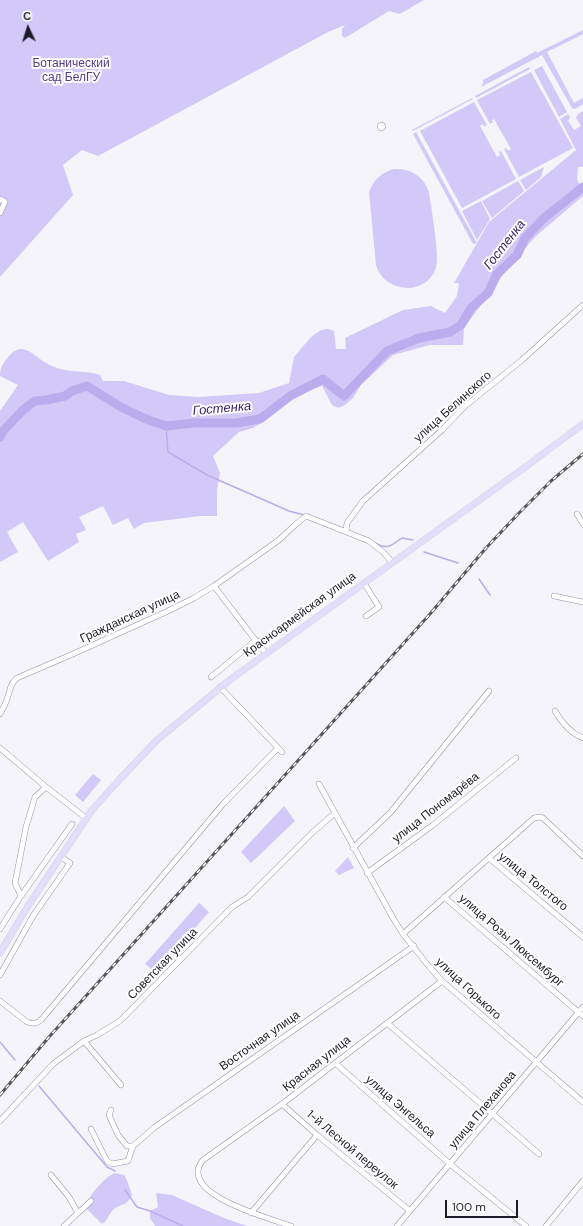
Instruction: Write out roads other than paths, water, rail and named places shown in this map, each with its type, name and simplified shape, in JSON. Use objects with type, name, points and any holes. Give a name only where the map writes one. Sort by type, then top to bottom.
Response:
[{"type":"main road","name":"Красноармейская улица","points":[[0,953],[26,909],[86,818],[157,740],[220,687],[583,424]]},
{"type":"street","points":[[0,199],[5,202],[0,213]]},
{"type":"street","name":"улица Белинского","points":[[346,531],[347,523],[363,501],[442,430],[465,406],[522,360],[583,305]]},
{"type":"street","points":[[577,514],[583,524]]},
{"type":"street","name":"Гражданская улица","points":[[0,714],[8,696],[9,689],[17,678],[168,611],[214,586],[279,540],[306,516],[346,531]]},
{"type":"street","points":[[346,531],[369,542],[383,552],[392,562]]},
{"type":"street","points":[[364,583],[379,607],[366,616]]},
{"type":"street","points":[[214,586],[266,654]]},
{"type":"street","points":[[554,596],[583,602]]},
{"type":"street","points":[[211,677],[256,640]]},
{"type":"street","points":[[0,1001],[27,1022],[32,1024],[41,1020],[224,804],[280,750],[220,687]]},
{"type":"street","points":[[353,848],[390,813],[489,691]]},
{"type":"street","points":[[555,711],[561,722],[577,736],[583,738]]},
{"type":"street","points":[[0,748],[46,787],[86,818]]},
{"type":"street","name":"улица Пономарёва","points":[[368,873],[433,825],[516,758]]},
{"type":"street","name":"улица Горького","points":[[319,784],[393,918],[403,934],[427,964],[442,981],[583,1102]]},
{"type":"street","points":[[21,896],[15,883],[26,827],[35,796],[46,787]]},
{"type":"street","name":"Советская улица","points":[[0,1121],[53,1064],[84,1041],[120,1021],[232,907],[248,897],[313,832],[335,814]]},
{"type":"street","points":[[403,934],[534,818],[543,818],[583,856]]},
{"type":"street","points":[[0,929],[21,896],[72,824]]},
{"type":"street","points":[[0,975],[33,916],[70,863],[61,857]]},
{"type":"street","name":"улица Толстого","points":[[489,858],[583,937]]},
{"type":"street","name":"улица Розы Люксембург","points":[[444,897],[581,1014]]},
{"type":"street","name":"Восточная улица","points":[[133,1146],[155,1127],[414,946]]},
{"type":"street","name":"Красная улица","points":[[251,1213],[206,1189],[201,1182],[198,1172],[199,1165],[203,1160],[282,1104],[442,981]]},
{"type":"street","name":"улица Плеханова","points":[[397,1226],[536,1063],[581,1014],[583,1008]]},
{"type":"street","points":[[386,1023],[539,1154]]},
{"type":"street","points":[[84,1041],[121,1086]]},
{"type":"street","name":"улица Энгельса","points":[[335,1063],[450,1164],[526,1226]]},
{"type":"street","name":"1-й Лесной переулок","points":[[282,1104],[410,1212]]},
{"type":"street","points":[[92,1129],[107,1161],[112,1164],[128,1161],[133,1146],[127,1146],[118,1135],[109,1115],[110,1110]]},
{"type":"street","points":[[291,1226],[251,1213],[317,1135]]},
{"type":"street","points":[[51,1175],[69,1197],[78,1213]]},
{"type":"street","points":[[546,1226],[583,1181]]},
{"type":"street","points":[[64,1226],[91,1201]]},
{"type":"waterway","name":"Гостенка","points":[[0,437],[3,431],[23,410],[35,401],[65,396],[72,391],[87,386],[121,407],[146,419],[166,426],[194,423],[236,423],[260,419],[290,396],[323,379],[344,396],[387,351],[419,338],[450,332],[461,325],[471,308],[488,293],[497,274],[517,255],[525,238],[544,218],[583,187]]},
{"type":"waterway","points":[[166,426],[168,452],[207,475],[289,511],[304,515]]},
{"type":"waterway","points":[[375,543],[386,547],[402,538],[413,540]]},
{"type":"waterway","points":[[424,552],[458,563]]},
{"type":"waterway","points":[[479,579],[490,595]]},
{"type":"waterway","points":[[0,1042],[15,1060]]},
{"type":"waterway","points":[[39,1086],[107,1167],[115,1171]]},
{"type":"waterway","points":[[125,1190],[137,1207],[150,1211],[183,1226]]},
{"type":"railway","points":[[0,1095],[49,1037],[430,614],[486,548],[551,481],[583,454]]},
{"type":"park label","name":"Ботанический сад БелГУ","points":[[71,71]]}]
